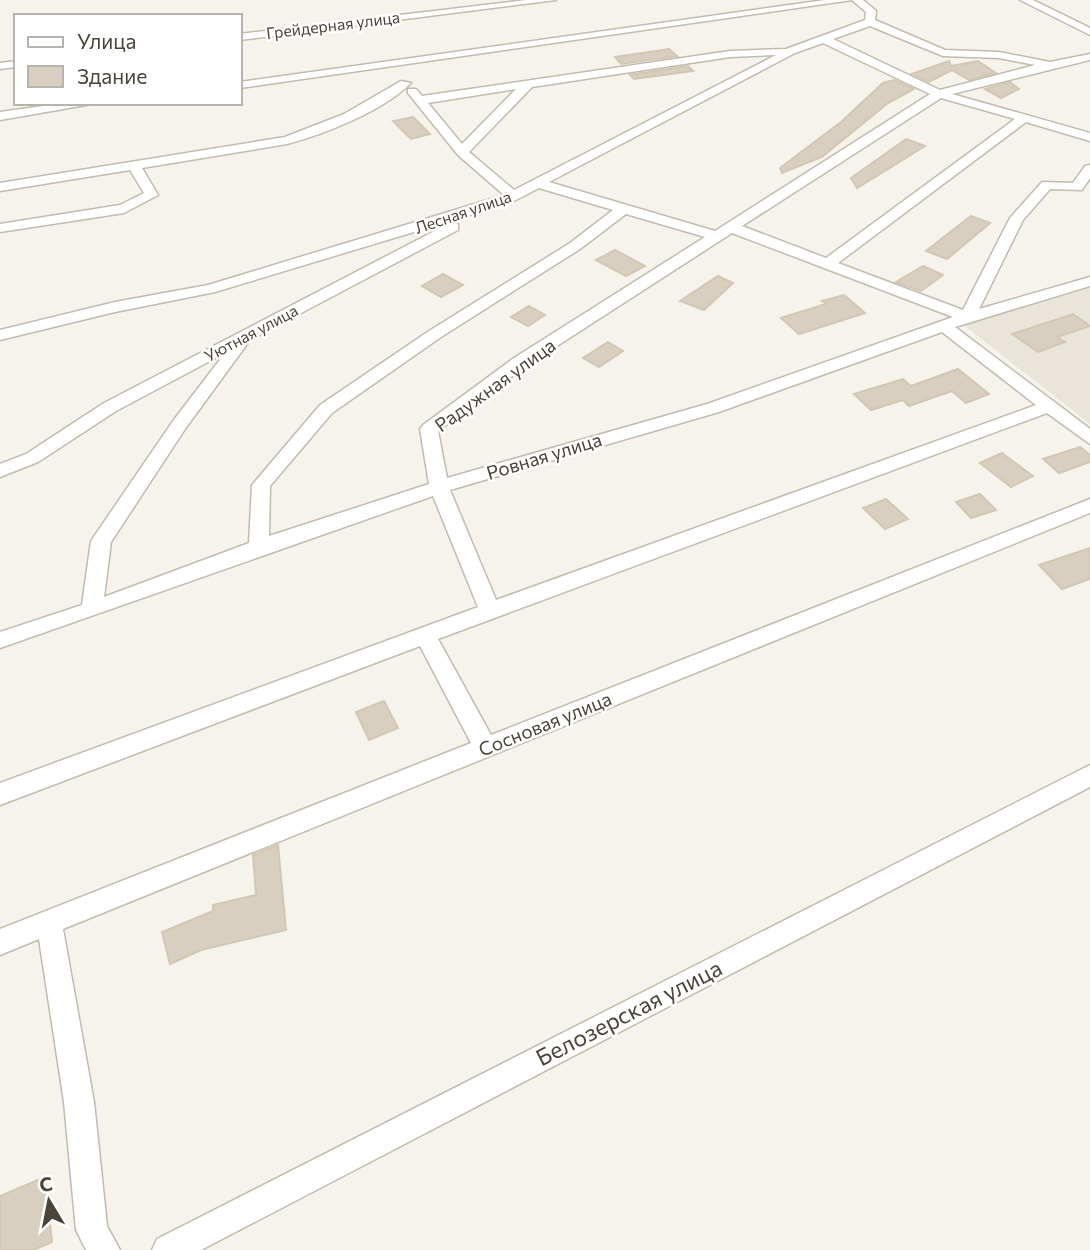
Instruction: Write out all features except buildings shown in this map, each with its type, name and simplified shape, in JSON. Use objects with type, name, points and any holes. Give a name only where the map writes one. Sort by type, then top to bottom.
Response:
[{"type":"street","name":"Грейдерная улица","points":[[242,37],[551,0]]},
{"type":"street","points":[[242,85],[847,0]]},
{"type":"street","points":[[858,0],[871,12],[870,22],[943,53],[999,55],[1050,65]]},
{"type":"street","points":[[1025,0],[1090,32]]},
{"type":"street","name":"Лесная улица","points":[[0,335],[115,307],[210,289],[509,198],[791,51],[870,22]]},
{"type":"street","points":[[824,39],[939,94],[1090,137]]},
{"type":"street","points":[[421,100],[730,54],[791,51]]},
{"type":"street","points":[[726,233],[939,94],[1090,57]]},
{"type":"street","points":[[391,64],[462,152],[509,198]]},
{"type":"street","points":[[462,152],[530,82]]},
{"type":"street","points":[[0,187],[286,140],[332,126],[368,108],[405,83]]},
{"type":"street","points":[[0,116],[78,105]]},
{"type":"street","points":[[827,264],[1024,118]]},
{"type":"street","points":[[0,228],[124,209],[151,195],[148,185],[134,166]]},
{"type":"street","points":[[538,183],[623,208],[726,233],[827,264],[967,317],[1017,218],[1047,185],[1077,187],[1090,169]]},
{"type":"street","name":"Уютная улица","points":[[0,471],[32,458],[110,407],[509,198]]},
{"type":"street","points":[[259,547],[261,485],[326,409],[435,334],[575,246],[623,208]]},
{"type":"street","name":"Радужная улица","points":[[490,611],[439,487],[429,429],[520,362],[726,233]]},
{"type":"street","name":"Ровная улица","points":[[0,640],[92,610],[259,547],[439,487],[713,408],[943,325],[1090,281]]},
{"type":"street","points":[[943,325],[1090,438]]},
{"type":"street","points":[[92,610],[101,541],[179,425],[249,334]]},
{"type":"street","points":[[0,794],[1050,406]]},
{"type":"street","name":"Сосновая улица","points":[[0,942],[1090,506]]},
{"type":"street","points":[[426,635],[486,748]]},
{"type":"street","name":"Белозерская улица","points":[[168,1250],[1090,775]]},
{"type":"street","points":[[49,922],[79,1102],[92,1230],[104,1250]]},
{"type":"shaded area","points":[[1090,284],[1090,424],[961,323]]}]
